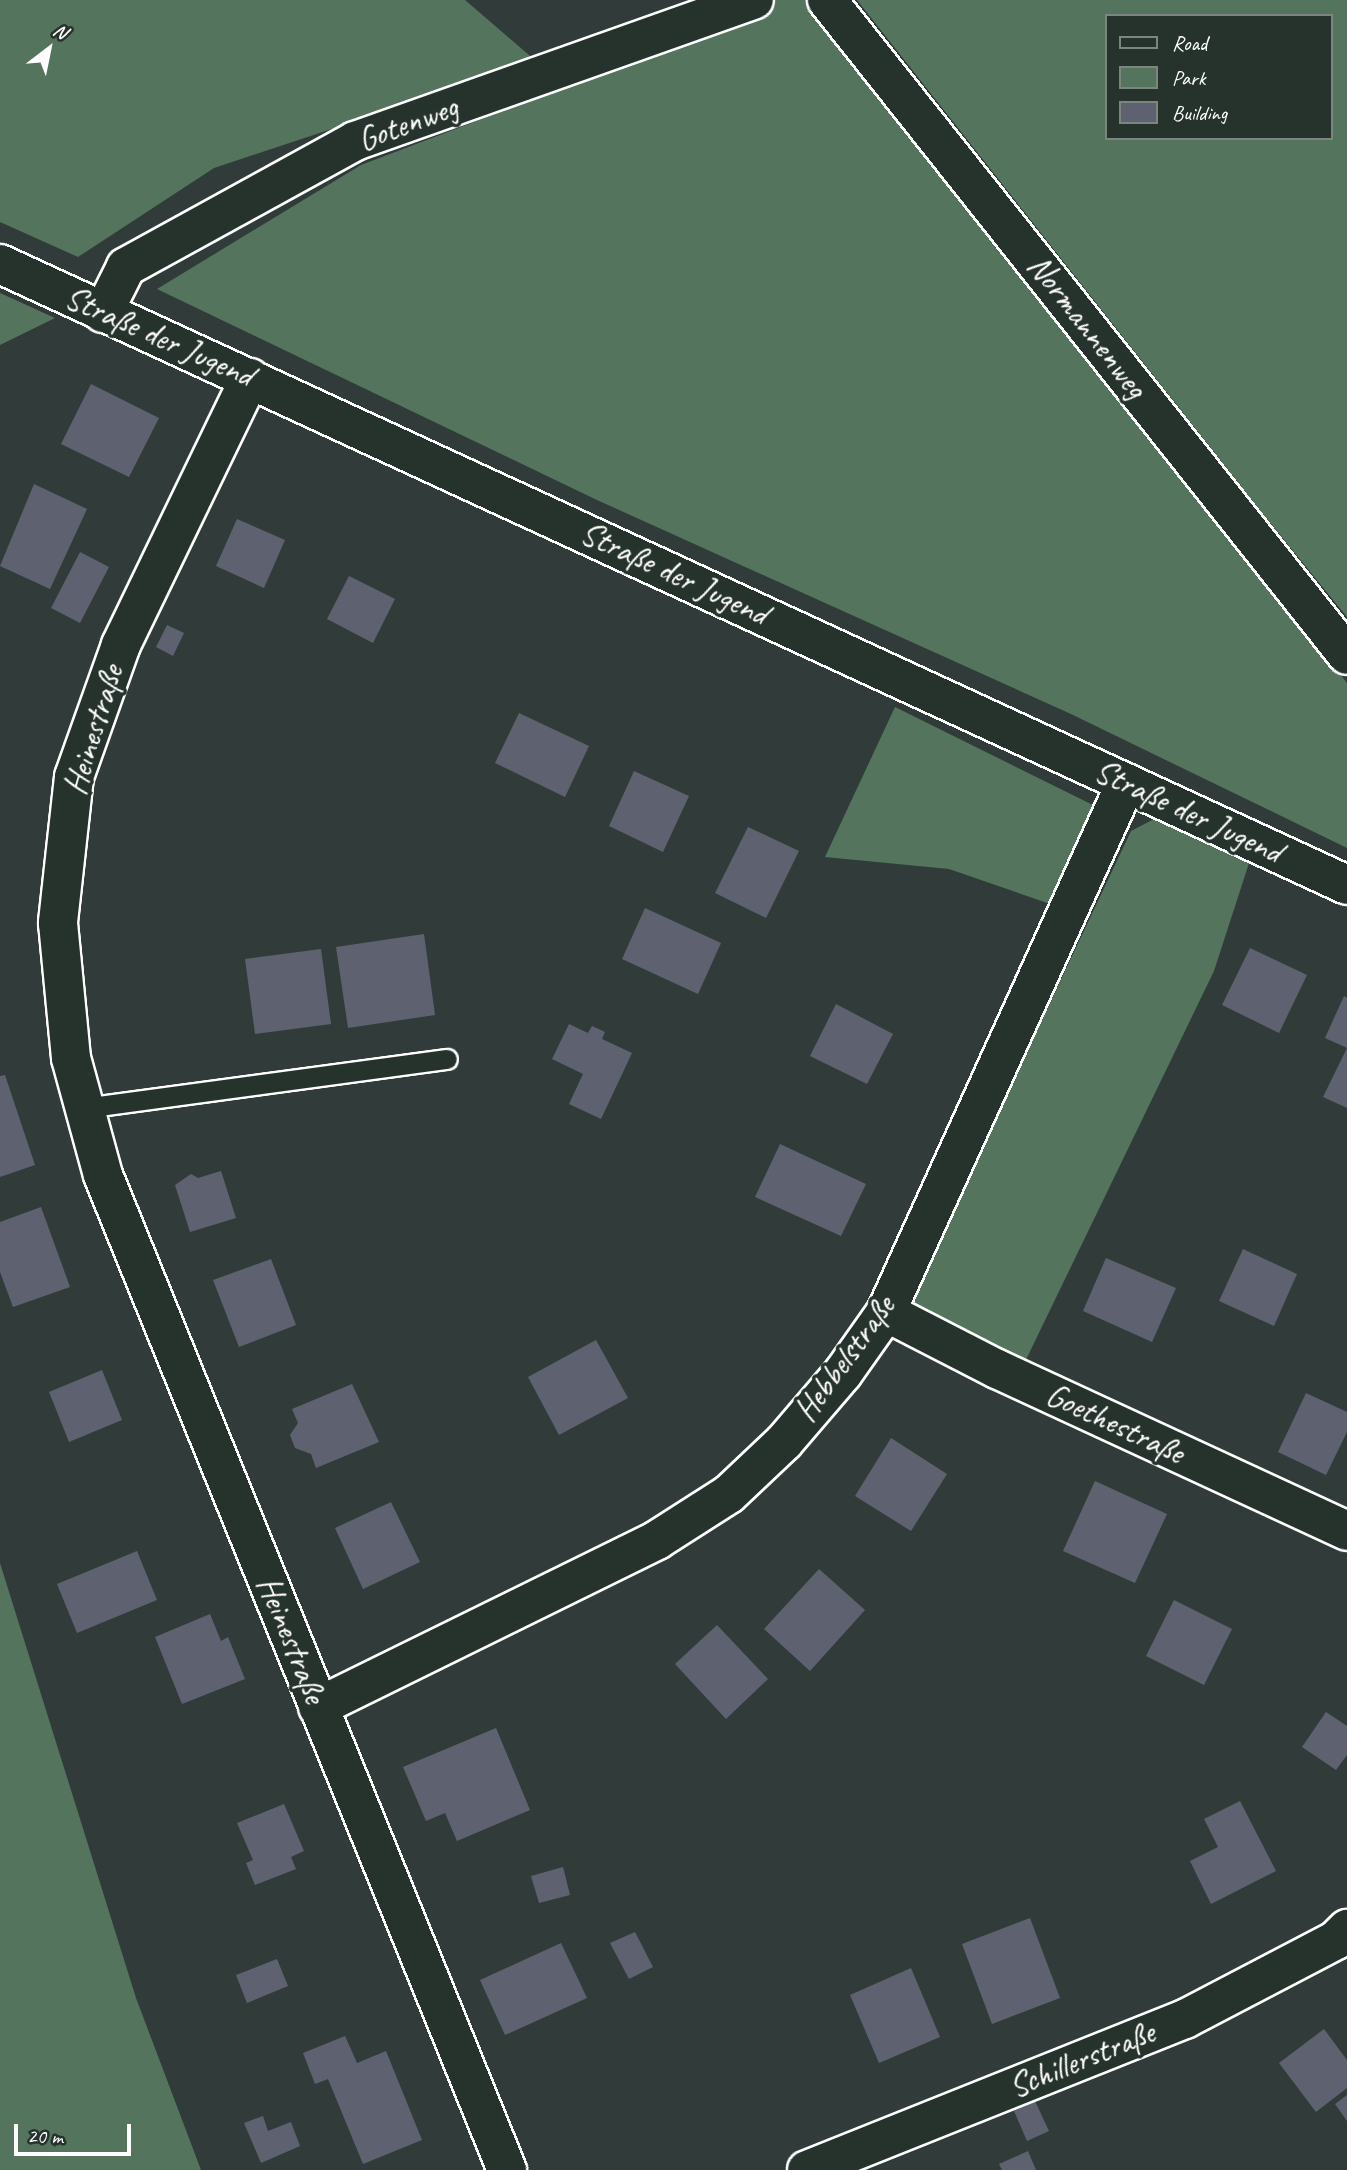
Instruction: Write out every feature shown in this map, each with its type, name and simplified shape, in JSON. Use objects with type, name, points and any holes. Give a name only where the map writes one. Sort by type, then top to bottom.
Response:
[{"type":"street","name":"Gotenweg","points":[[103,313],[126,267],[355,141],[754,0]]},
{"type":"street","name":"Normannenweg","points":[[827,0],[1347,655]]},
{"type":"street","name":"Straße der Jugend","points":[[0,264],[1347,886]]},
{"type":"street","name":"Heinestraße","points":[[250,379],[121,645],[74,777],[58,923],[71,1058],[103,1175],[507,2170]]},
{"type":"street","name":"Hebbelstraße","points":[[318,1707],[605,1570],[729,1494],[784,1442],[843,1373],[886,1312],[1126,783]]},
{"type":"street","name":"Goethestraße","points":[[886,1312],[997,1369],[1347,1531]]},
{"type":"street","name":"Schillerstraße","points":[[807,2170],[1185,2019],[1336,1940],[1347,1928]]},
{"type":"lane","points":[[84,1108],[447,1059]]},
{"type":"green space","points":[[0,0],[465,0],[536,61],[214,168],[78,257],[0,222]]},
{"type":"green space","points":[[775,0],[806,0],[1347,683],[1347,848],[1071,714],[597,500],[157,289],[361,165],[610,70]]},
{"type":"green space","points":[[857,0],[1347,0],[1347,617],[1262,513]]},
{"type":"green space","points":[[0,293],[55,318],[0,345]]},
{"type":"green space","points":[[895,707],[1103,810],[1056,906],[949,869],[825,857]]},
{"type":"green space","points":[[1158,817],[1250,860],[1214,971],[1021,1370],[906,1308],[1131,831]]},
{"type":"green space","points":[[0,1563],[136,1998],[201,2170],[0,2170]]},
{"type":"building","points":[[91,384],[159,418],[129,477],[61,444]]},
{"type":"building","points":[[34,484],[87,509],[50,589],[0,566]]},
{"type":"building","points":[[237,519],[285,540],[264,588],[216,566]]},
{"type":"building","points":[[80,552],[109,567],[80,623],[51,608]]},
{"type":"building","points":[[349,576],[395,599],[373,643],[327,619]]},
{"type":"building","points":[[167,625],[184,633],[173,656],[156,647]]},
{"type":"building","points":[[519,713],[589,746],[565,797],[495,763]]},
{"type":"building","points":[[634,771],[689,796],[663,852],[609,826]]},
{"type":"building","points":[[748,827],[799,851],[766,918],[715,893]]},
{"type":"building","points":[[645,908],[721,943],[698,994],[622,959]]},
{"type":"building","points":[[424,934],[435,1015],[348,1028],[336,947]]},
{"type":"building","points":[[1250,948],[1307,975],[1279,1033],[1222,1005]]},
{"type":"building","points":[[321,949],[331,1024],[255,1034],[245,959]]},
{"type":"building","points":[[1344,996],[1347,998],[1347,1048],[1325,1038]]},
{"type":"building","points":[[836,1004],[893,1034],[867,1084],[810,1056]]},
{"type":"building","points":[[569,1024],[588,1033],[592,1026],[605,1032],[602,1039],[632,1053],[601,1119],[569,1104],[583,1074],[552,1059]]},
{"type":"building","points":[[1347,1048],[1347,1108],[1323,1097]]},
{"type":"building","points":[[5,1075],[35,1165],[0,1177],[0,1076]]},
{"type":"building","points":[[780,1144],[866,1184],[841,1236],[755,1197]]},
{"type":"building","points":[[221,1171],[236,1218],[190,1232],[175,1185],[191,1174],[198,1178]]},
{"type":"building","points":[[41,1207],[70,1287],[13,1307],[0,1272],[0,1222]]},
{"type":"building","points":[[1243,1249],[1297,1274],[1274,1326],[1219,1301]]},
{"type":"building","points":[[1106,1258],[1176,1288],[1152,1342],[1083,1311]]},
{"type":"building","points":[[271,1259],[296,1325],[239,1347],[213,1280]]},
{"type":"building","points":[[596,1340],[628,1398],[559,1435],[528,1377]]},
{"type":"building","points":[[102,1370],[122,1420],[69,1442],[49,1392]]},
{"type":"building","points":[[352,1384],[379,1442],[316,1468],[311,1454],[295,1448],[290,1435],[298,1423],[292,1409]]},
{"type":"building","points":[[1306,1393],[1347,1412],[1347,1432],[1326,1475],[1278,1452]]},
{"type":"building","points":[[891,1438],[947,1474],[911,1531],[855,1496]]},
{"type":"building","points":[[1095,1481],[1167,1514],[1135,1583],[1063,1551]]},
{"type":"building","points":[[391,1502],[420,1562],[363,1589],[335,1528]]},
{"type":"building","points":[[137,1551],[157,1600],[77,1633],[57,1584]]},
{"type":"building","points":[[819,1569],[865,1610],[810,1671],[764,1629]]},
{"type":"building","points":[[1174,1600],[1232,1629],[1204,1685],[1146,1656]]},
{"type":"building","points":[[210,1614],[221,1641],[228,1637],[245,1679],[182,1704],[155,1637]]},
{"type":"building","points":[[717,1625],[768,1679],[726,1719],[675,1664]]},
{"type":"building","points":[[1326,1712],[1347,1726],[1347,1755],[1336,1770],[1302,1747]]},
{"type":"building","points":[[496,1728],[530,1810],[457,1841],[445,1813],[426,1821],[403,1767]]},
{"type":"building","points":[[1240,1801],[1276,1871],[1211,1904],[1190,1861],[1218,1847],[1204,1819]]},
{"type":"building","points":[[284,1804],[304,1851],[291,1857],[296,1869],[255,1885],[246,1863],[253,1860],[237,1823]]},
{"type":"building","points":[[563,1867],[570,1895],[539,1903],[531,1876]]},
{"type":"building","points":[[1030,1918],[1060,1998],[992,2024],[962,1944]]},
{"type":"building","points":[[635,1932],[653,1967],[629,1979],[610,1943]]},
{"type":"building","points":[[561,1943],[587,1998],[505,2035],[480,1980]]},
{"type":"building","points":[[277,1959],[288,1986],[247,2003],[236,1975]]},
{"type":"building","points":[[911,1968],[940,2037],[879,2063],[850,1995]]},
{"type":"building","points":[[1324,2029],[1347,2060],[1347,2088],[1316,2112],[1279,2063]]},
{"type":"building","points":[[345,2036],[357,2063],[386,2051],[422,2140],[363,2164],[328,2079],[315,2084],[303,2053]]},
{"type":"building","points":[[1347,2095],[1347,2121],[1335,2104]]},
{"type":"building","points":[[1035,2101],[1049,2131],[1027,2141],[1014,2111]]},
{"type":"building","points":[[263,2116],[268,2131],[291,2122],[300,2146],[261,2163],[244,2123]]},
{"type":"building","points":[[1028,2151],[1036,2170],[1002,2170],[999,2164]]}]
